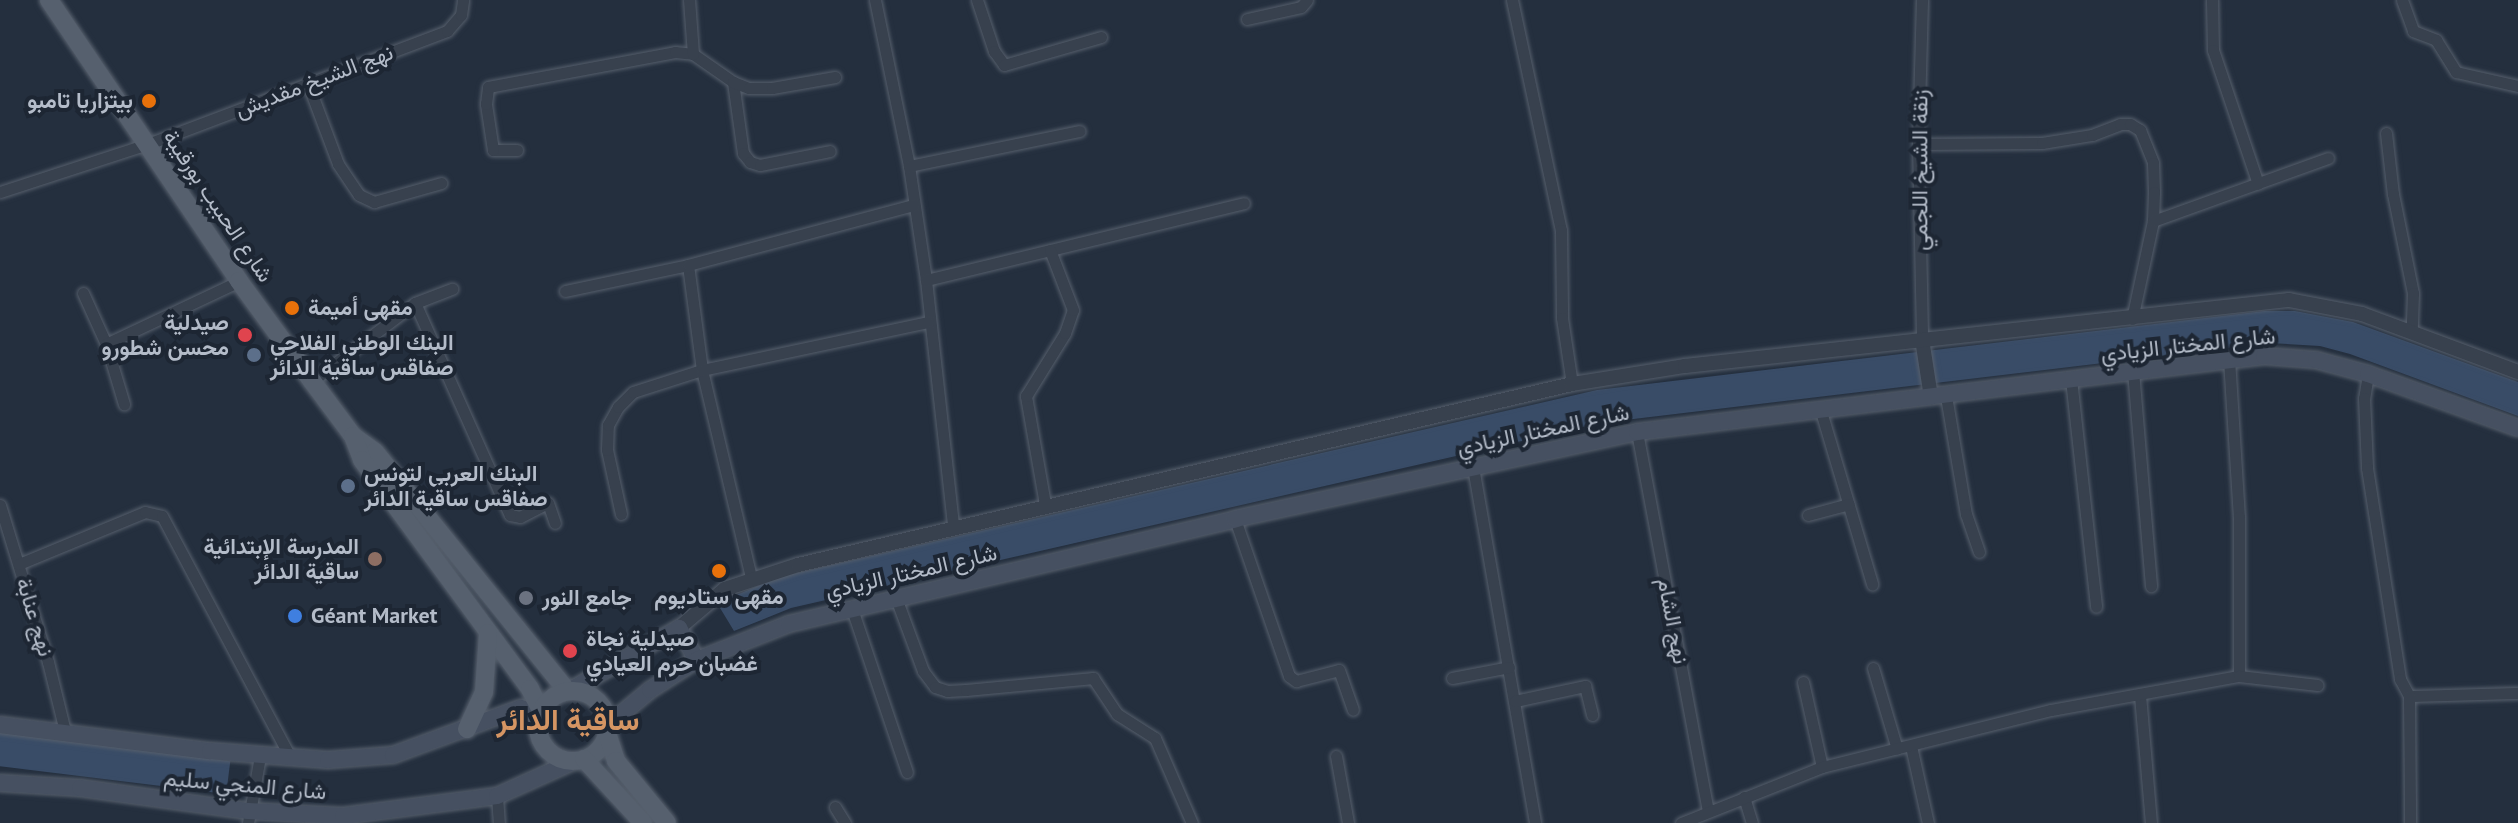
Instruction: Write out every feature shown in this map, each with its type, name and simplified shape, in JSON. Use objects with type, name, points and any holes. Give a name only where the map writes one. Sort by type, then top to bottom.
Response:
[{"type":"main road","name":"شارع الحبيب بورقيبة","points":[[49,0],[239,281],[353,436],[362,460],[530,689],[540,712],[538,731],[544,746],[558,757],[579,760],[643,823]]},
{"type":"main road","name":"شارع المختار الزيادي","points":[[607,729],[650,690],[697,660],[789,624],[1235,519],[1637,432],[2229,359],[2292,357],[2368,374],[2518,428]]},
{"type":"main road","name":"شارع الحبيب بورقيبة","points":[[353,436],[375,452],[568,691],[593,697],[604,709],[616,761],[667,823]]},
{"type":"main road","points":[[0,725],[291,759],[393,755],[521,708],[540,712],[552,698],[679,628],[697,660]]},
{"type":"main road","points":[[467,729],[484,692],[488,633]]},
{"type":"main road","points":[[579,760],[597,751],[607,729]]},
{"type":"main road","name":"شارع المنجي سليم","points":[[0,783],[80,788],[248,817],[343,816],[497,796],[579,760]]},
{"type":"street","name":"نهج الشيخ مقديش","points":[[0,192],[148,144],[447,31],[461,15],[463,0]]},
{"type":"street","points":[[689,0],[693,54]]},
{"type":"street","points":[[875,0],[909,166],[926,280],[928,322],[953,526]]},
{"type":"street","points":[[977,0],[994,51],[1004,65],[1101,37]]},
{"type":"street","points":[[1247,19],[1301,7],[1307,0]]},
{"type":"street","points":[[1512,0],[1561,230],[1562,318],[1572,384]]},
{"type":"street","name":"زنقة الشيخ اللجمي","points":[[1922,0],[1918,144],[1922,339]]},
{"type":"street","points":[[2212,0],[2213,50],[2258,184]]},
{"type":"street","points":[[2402,0],[2413,31],[2436,40],[2456,72],[2518,86]]},
{"type":"street","points":[[517,150],[493,150],[486,104],[488,87],[675,52],[693,54],[733,82],[749,88],[772,88],[835,77]]},
{"type":"street","points":[[733,82],[743,153],[750,162],[760,165],[830,151]]},
{"type":"street","points":[[308,84],[338,164],[359,195],[374,202],[441,183]]},
{"type":"street","points":[[1918,144],[2042,143],[2092,135],[2120,124],[2130,124],[2140,130],[2153,163],[2153,221],[2132,319]]},
{"type":"street","points":[[909,166],[1079,131]]},
{"type":"street","points":[[2386,133],[2413,293],[2412,331]]},
{"type":"street","points":[[2153,221],[2328,158]]},
{"type":"street","points":[[926,280],[1244,203]]},
{"type":"street","points":[[565,291],[688,265],[914,205]]},
{"type":"street","points":[[1045,504],[1026,396],[1065,333],[1073,310],[1050,250]]},
{"type":"street","points":[[688,265],[702,370],[751,577]]},
{"type":"street","points":[[106,344],[239,281]]},
{"type":"street","points":[[312,381],[415,303],[452,289]]},
{"type":"street","points":[[83,293],[106,344],[124,404]]},
{"type":"street","points":[[679,628],[725,589],[751,577],[1045,504],[1572,384],[1922,339],[2289,300],[2362,314],[2518,372]]},
{"type":"street","points":[[415,303],[510,515],[520,517],[548,503],[555,523]]},
{"type":"street","points":[[621,514],[607,450],[608,425],[618,407],[633,392],[702,370],[928,322]]},
{"type":"street","points":[[1922,339],[1966,514],[1979,552]]},
{"type":"street","points":[[2229,359],[2239,517],[2239,676]]},
{"type":"street","points":[[2133,371],[2151,586]]},
{"type":"street","points":[[2368,374],[2364,398],[2373,516],[2400,679],[2409,696],[2410,823]]},
{"type":"street","points":[[2071,379],[2096,607]]},
{"type":"street","points":[[1820,408],[1872,584]]},
{"type":"street","name":"نهج الشام","points":[[1637,432],[1708,810]]},
{"type":"street","points":[[1473,467],[1535,823]]},
{"type":"street","points":[[1808,515],[1849,504]]},
{"type":"street","name":"نهج عنابة","points":[[0,505],[65,731]]},
{"type":"street","points":[[19,564],[145,512],[162,516],[291,759]]},
{"type":"street","points":[[1235,519],[1289,676],[1296,681],[1339,670],[1353,710]]},
{"type":"street","points":[[896,598],[923,671],[935,687],[956,691],[1093,678],[1117,714],[1155,738],[1192,823]]},
{"type":"street","points":[[852,609],[882,707],[907,772]]},
{"type":"street","points":[[1452,678],[1509,667]]},
{"type":"street","points":[[1873,668],[1897,749]]},
{"type":"street","points":[[1681,823],[1822,767],[1982,726],[2140,695],[2155,689],[2239,676],[2317,685]]},
{"type":"street","points":[[1803,682],[1822,767]]},
{"type":"street","points":[[1515,701],[1585,686],[1592,715]]},
{"type":"street","points":[[2409,696],[2518,693]]},
{"type":"street","points":[[2140,695],[2151,823]]},
{"type":"street","points":[[1911,746],[1928,823]]},
{"type":"street","points":[[248,817],[260,756]]},
{"type":"street","points":[[1336,756],[1348,823]]},
{"type":"street","points":[[497,796],[499,823]]},
{"type":"street","points":[[1744,797],[1752,823]]},
{"type":"street","points":[[835,807],[845,823]]},
{"type":"water","points":[[2264,311],[2295,311],[2353,322],[2518,382],[2518,416],[2350,354],[2320,346],[2270,343],[1600,423],[791,608],[734,631],[717,603],[780,577],[1597,390]]},
{"type":"water","points":[[0,733],[230,761],[226,794],[0,766]]},
{"type":"place","name":"بيتزاريا تامبو","points":[[149,101]]},
{"type":"place","name":"مقهى أميمة","points":[[292,308]]},
{"type":"place","name":"صيدلية محسن شطورو","points":[[245,335]]},
{"type":"place","name":"البنك الوطني الفلاحي صفاقس ساقية الدائر","points":[[254,355]]},
{"type":"place","name":"البنك العربي لتونس صفاقس ساقية الدائر","points":[[348,486]]},
{"type":"place","name":"المدرسة الإبتدائية ساقية الدائر","points":[[375,559]]},
{"type":"place","name":"مقهى ستاديوم","points":[[719,571]]},
{"type":"place","name":"جامع النور","points":[[526,598]]},
{"type":"place","name":"Géant Market","points":[[295,616]]},
{"type":"place","name":"صيدلية نجاة غضبان حرم العيادي","points":[[570,651]]},
{"type":"district","name":"ساقية الدائر","points":[[568,719]]}]
